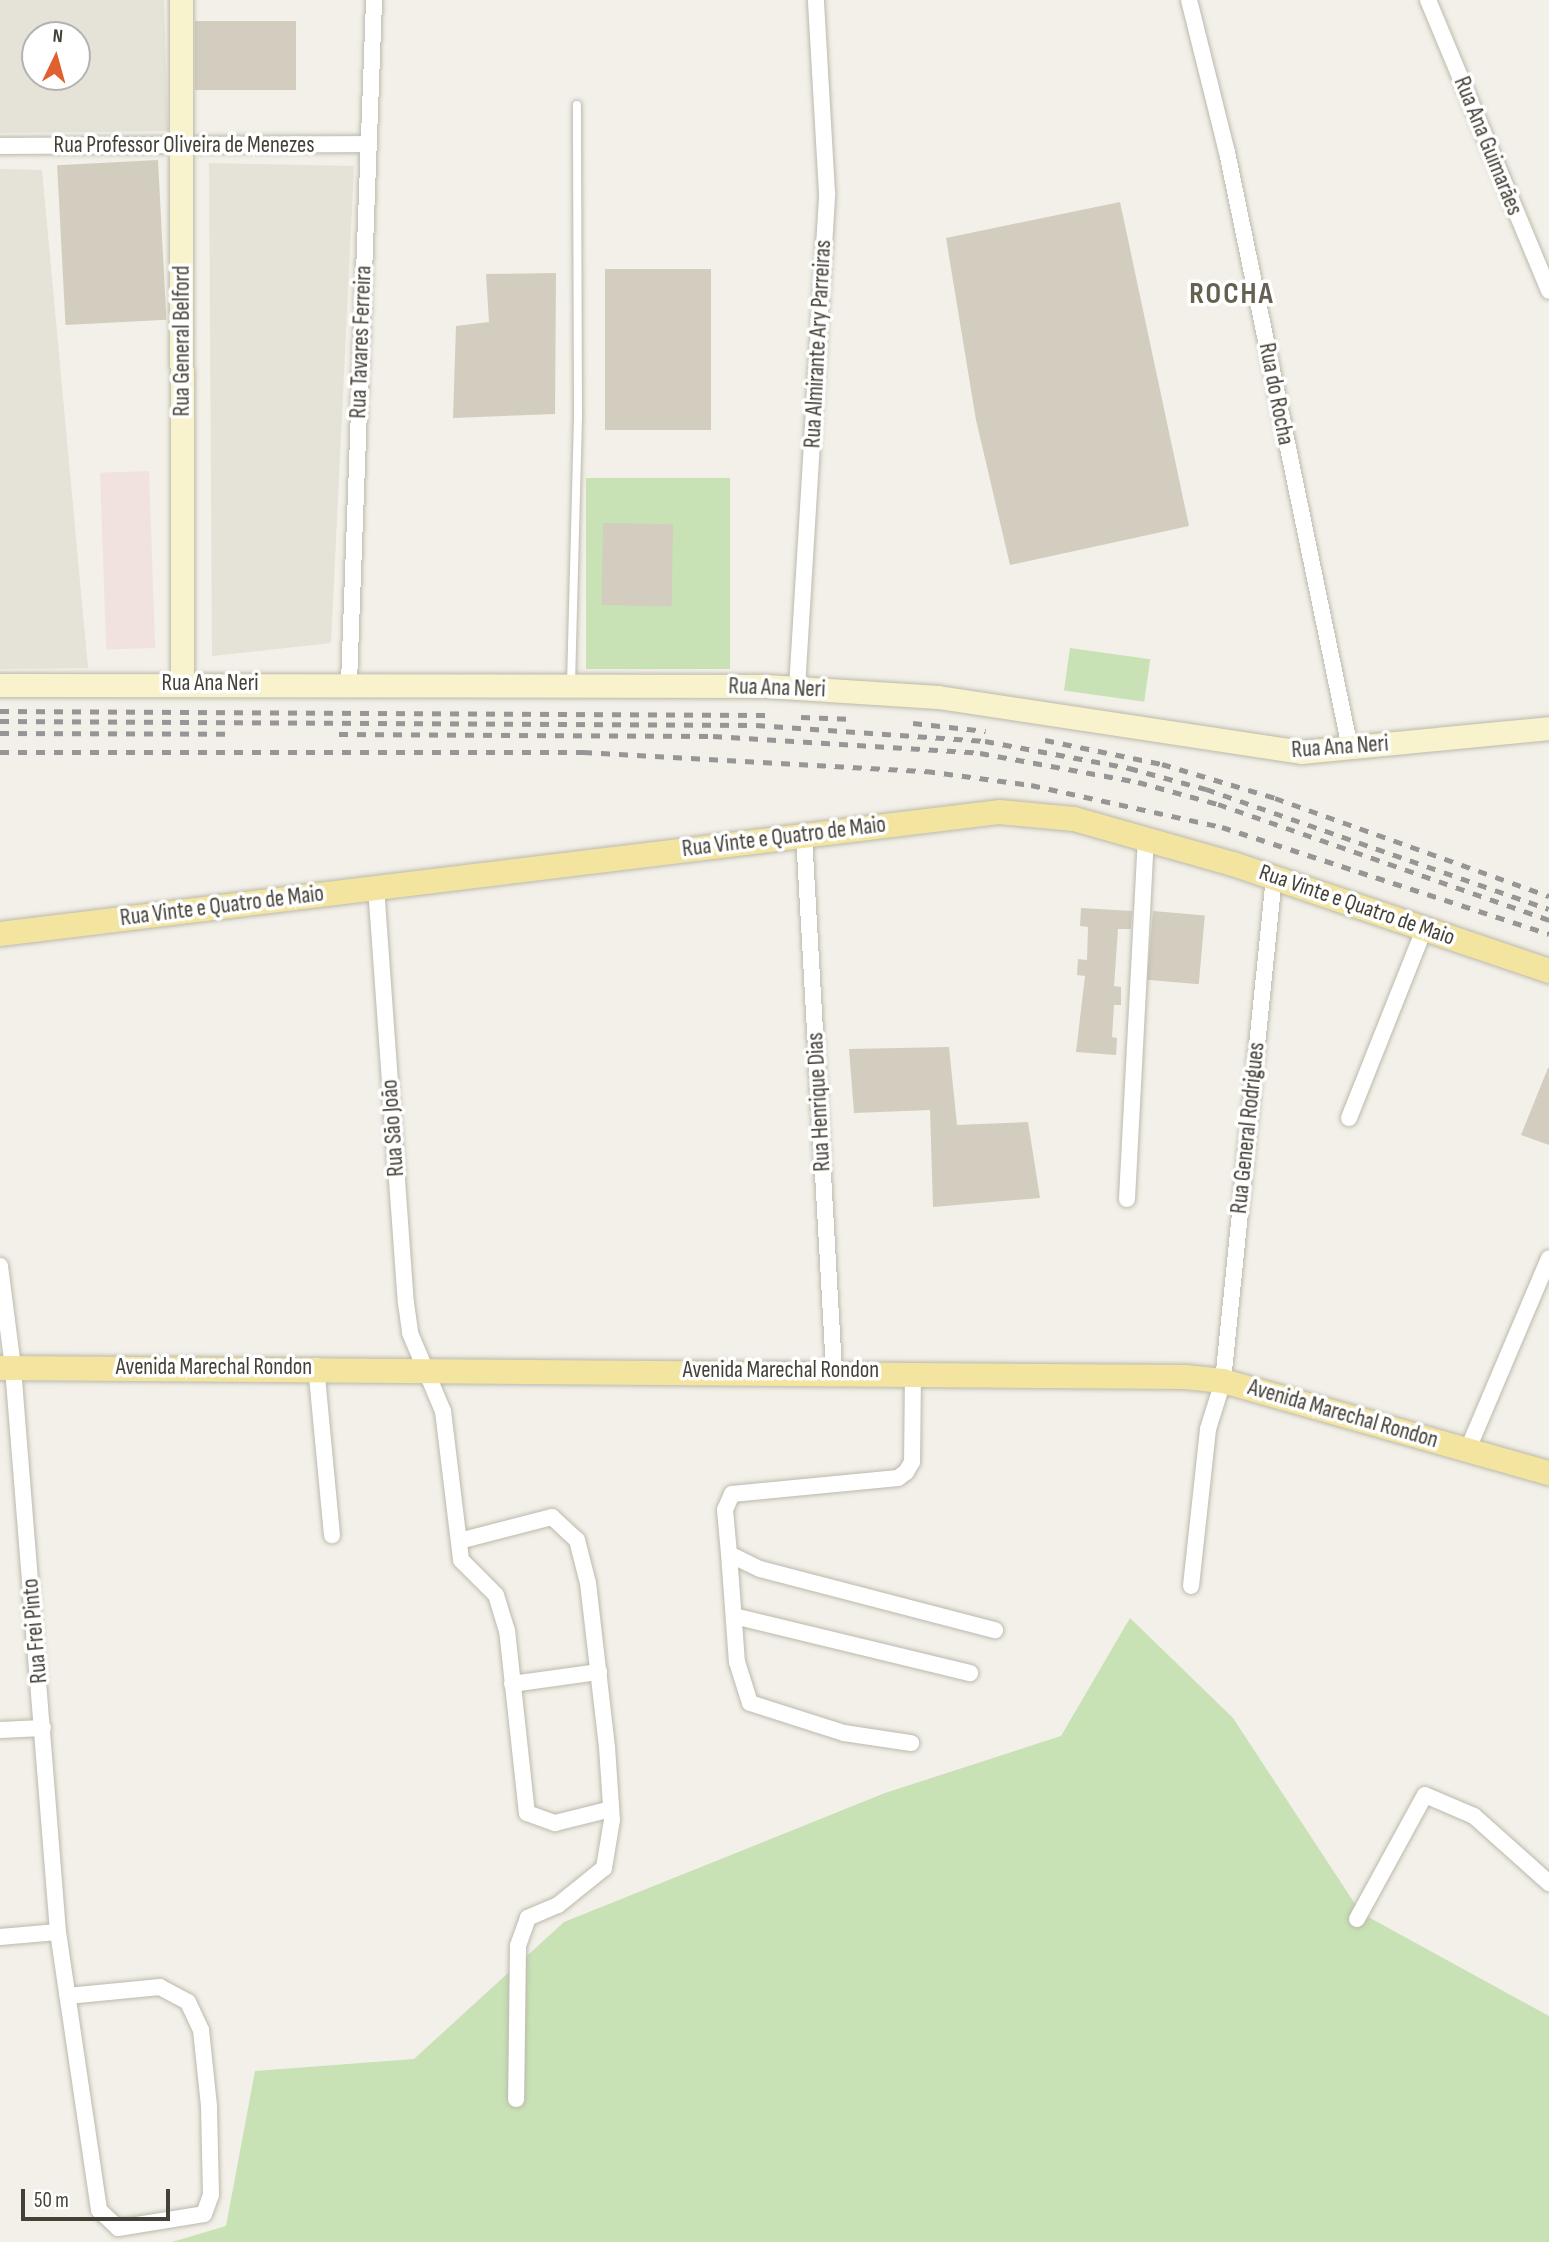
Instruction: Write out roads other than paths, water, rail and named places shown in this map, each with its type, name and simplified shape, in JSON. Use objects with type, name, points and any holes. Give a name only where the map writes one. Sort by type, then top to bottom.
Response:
[{"type":"main road","name":"Rua General Belford","points":[[181,0],[182,682]]},
{"type":"main road","name":"Rua Ana Neri","points":[[0,685],[182,682],[797,688],[938,697],[1280,751],[1350,748],[1549,729]]},
{"type":"main road","name":"Rua Vinte e Quatro de Maio","points":[[0,934],[999,812],[1074,819],[1146,839],[1274,877],[1549,971]]},
{"type":"main road","name":"Avenida Marechal Rondon","points":[[7,1368],[316,1366],[834,1370],[1223,1381],[1549,1473]]},
{"type":"street","name":"Rua Tavares Ferreira","points":[[349,683],[374,0]]},
{"type":"street","name":"Rua Almirante Ary Parreiras","points":[[797,688],[827,193],[817,0]]},
{"type":"street","name":"Rua do Rocha","points":[[1189,0],[1227,152],[1350,748]]},
{"type":"street","name":"Rua Ana Guimarães","points":[[1428,0],[1545,272],[1549,291]]},
{"type":"street","name":"Rua Professor Oliveira de Menezes","points":[[0,146],[368,144]]},
{"type":"street","name":"Rua Henrique Dias","points":[[804,835],[834,1370]]},
{"type":"street","points":[[1127,1199],[1146,839]]},
{"type":"street","name":"Rua General Rodrigues","points":[[1191,1586],[1208,1429],[1223,1381],[1274,877]]},
{"type":"street","name":"Rua São João","points":[[376,887],[406,1303],[424,1367],[443,1411],[461,1560],[496,1595],[508,1630],[527,1812],[555,1823],[611,1809]]},
{"type":"street","points":[[1349,1118],[1424,928]]},
{"type":"street","points":[[1468,1449],[1549,1258]]},
{"type":"street","name":"Rua Frei Pinto","points":[[0,1266],[7,1368],[44,1728],[58,1932],[67,1996],[103,2220],[118,2228],[139,2228],[204,2214],[211,2195],[209,2106],[201,2030],[188,2002],[160,1987],[67,1996]]},
{"type":"street","points":[[316,1366],[332,1535]]},
{"type":"street","points":[[911,1742],[844,1733],[750,1703],[737,1662],[725,1510],[733,1494],[898,1478],[912,1462],[913,1371]]},
{"type":"street","points":[[459,1541],[552,1517],[564,1523],[577,1539],[588,1583],[598,1672],[611,1809],[604,1868],[558,1905],[528,1917],[518,1946],[516,2098]]},
{"type":"street","points":[[729,1553],[760,1569],[995,1630]]},
{"type":"street","points":[[734,1616],[970,1673]]},
{"type":"street","points":[[512,1684],[598,1672]]},
{"type":"street","points":[[0,1730],[44,1728]]},
{"type":"street","points":[[1357,1919],[1425,1795],[1474,1816],[1549,1883]]},
{"type":"street","points":[[0,1937],[58,1932]]},
{"type":"lane","points":[[572,684],[578,415],[577,105]]},
{"type":"railway","points":[[0,711],[766,715]]},
{"type":"railway","points":[[801,717],[854,719]]},
{"type":"railway","points":[[0,721],[756,725],[985,741],[1129,768],[1206,789],[1549,909]]},
{"type":"railway","points":[[913,723],[986,731]]},
{"type":"railway","points":[[0,733],[234,734]]},
{"type":"railway","points":[[339,734],[713,736],[980,753],[1138,782],[1218,804],[1549,920]]},
{"type":"railway","points":[[1045,740],[1162,764],[1275,798],[1549,896]]},
{"type":"railway","points":[[0,752],[583,752],[926,771],[1031,785],[1222,827],[1549,934]]},
{"type":"district","name":"ROCHA","points":[[1232,294]]}]
